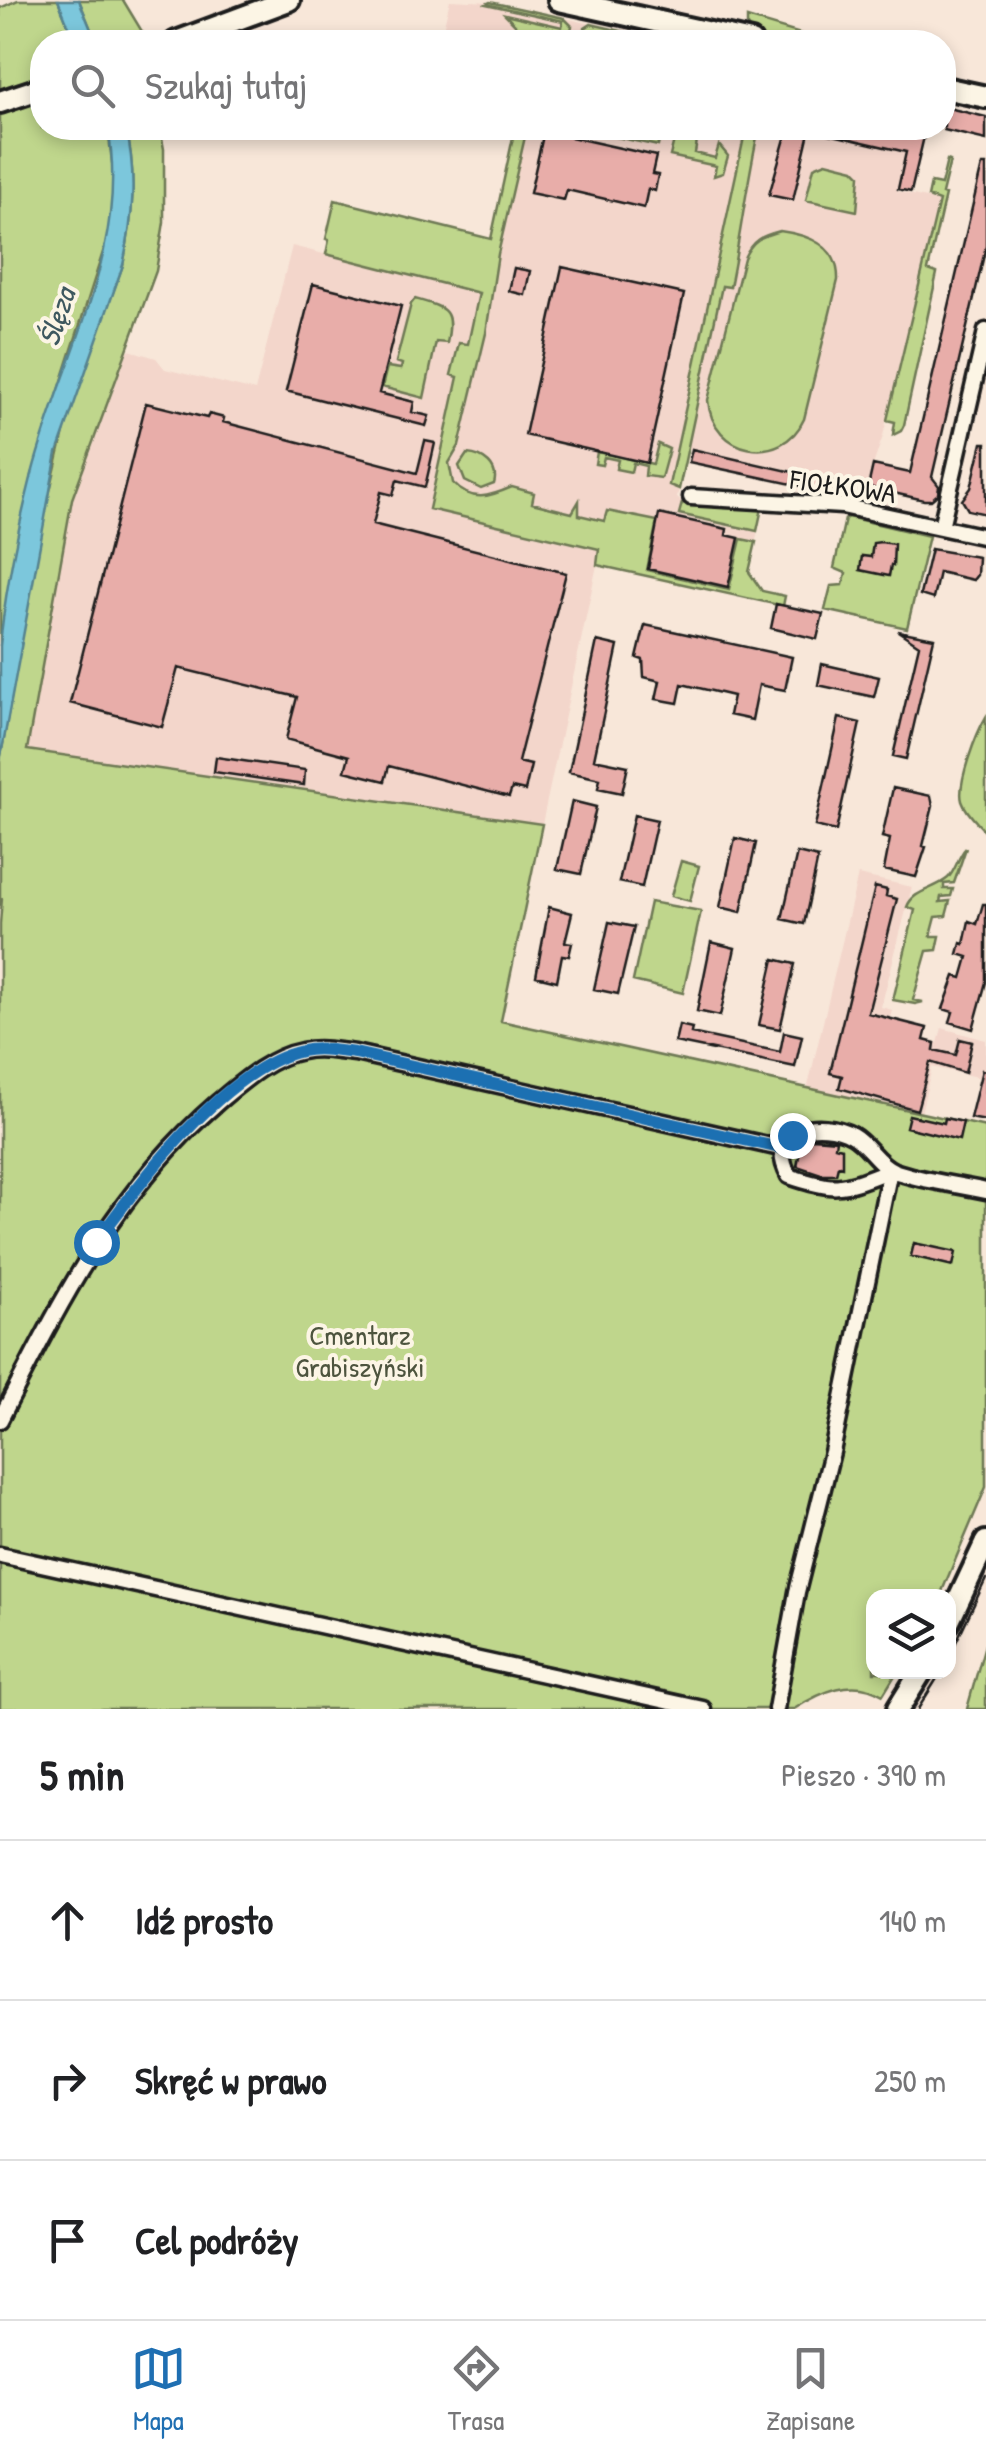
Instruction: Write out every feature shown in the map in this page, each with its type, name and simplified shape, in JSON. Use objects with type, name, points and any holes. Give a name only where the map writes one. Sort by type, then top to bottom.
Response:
[{"type":"street","points":[[208,30],[289,0]]},
{"type":"street","points":[[559,0],[695,30]]},
{"type":"street","points":[[956,91],[986,97]]},
{"type":"street","points":[[0,102],[30,92]]},
{"type":"street","points":[[941,527],[986,331]]},
{"type":"street","name":"FIOŁKOWA","points":[[691,497],[842,506],[986,537]]},
{"type":"street","points":[[0,1420],[96,1242],[159,1158],[240,1084],[288,1055],[324,1049],[355,1053],[780,1148]]},
{"type":"street","points":[[890,1170],[840,1189],[816,1186],[789,1176],[780,1159],[780,1148],[792,1135],[807,1128],[852,1134],[890,1170],[986,1191]]},
{"type":"street","points":[[776,1709],[797,1592],[832,1452],[890,1170]]},
{"type":"street","points":[[956,1605],[986,1542]]},
{"type":"street","points":[[0,1555],[704,1709]]},
{"type":"street","points":[[898,1709],[917,1679]]},
{"type":"shaded area","points":[[450,0],[490,2],[619,30],[443,30]]},
{"type":"shaded area","points":[[512,140],[908,140],[897,191],[938,201],[883,436],[866,486],[688,448],[677,498],[682,502],[680,514],[758,531],[742,596],[597,565],[542,824],[27,750],[72,499],[126,349],[156,358],[165,369],[255,391],[292,246],[479,293]]},
{"type":"shaded area","points":[[858,875],[912,887],[881,1007],[892,1010],[890,1018],[928,1028],[925,1040],[938,1043],[942,1028],[986,1040],[986,1079],[932,1067],[921,1113],[807,1090]]},
{"type":"green space","points":[[18,0],[58,0],[70,30],[30,30],[30,140],[109,140],[114,180],[110,230],[32,475],[0,647],[0,8]]},
{"type":"green space","points":[[79,0],[123,0],[141,30],[91,30]]},
{"type":"green space","points":[[486,4],[564,18],[571,30],[516,29],[505,14],[562,27],[563,21]]},
{"type":"green space","points":[[747,18],[788,30],[749,30]]},
{"type":"green space","points":[[591,24],[617,30],[585,30]]},
{"type":"green space","name":"Cmentarz Grabiszyński","points":[[128,140],[162,140],[164,222],[156,271],[72,499],[27,750],[542,824],[501,1021],[986,1127],[986,1487],[943,1589],[866,1589],[866,1679],[893,1679],[883,1695],[860,1687],[837,1688],[794,1709],[0,1709],[0,761],[41,528],[68,416],[123,265],[133,179]]},
{"type":"green space","points":[[512,140],[524,140],[498,254],[486,333],[459,446],[449,463],[453,483],[474,496],[512,487],[534,493],[532,503],[572,513],[579,501],[579,515],[604,521],[607,511],[657,521],[647,570],[729,589],[741,539],[756,542],[749,572],[762,591],[785,596],[783,606],[597,565],[599,549],[429,509],[458,377],[451,375],[459,343],[468,344],[479,293],[326,254],[326,239],[335,200],[491,239]]},
{"type":"green space","points":[[630,140],[659,140],[658,146]]},
{"type":"green space","points":[[674,140],[693,140],[697,141],[695,153],[715,158],[719,145],[728,156],[723,173],[714,176],[716,166],[670,156]]},
{"type":"green space","points":[[743,140],[757,140],[730,287],[722,286],[679,489],[669,485]]},
{"type":"green space","points":[[947,160],[950,161],[942,194],[945,195],[928,270],[937,273],[904,425],[893,435],[895,422],[887,420],[939,201],[928,197],[931,183],[941,185]]},
{"type":"green space","points":[[826,162],[854,169],[860,175],[857,211],[806,200],[814,167]]},
{"type":"green space","points":[[780,231],[821,244],[834,259],[838,280],[804,419],[794,435],[780,444],[765,449],[749,448],[722,433],[712,419],[708,400],[744,258],[758,240]]},
{"type":"green space","points":[[415,299],[441,308],[449,323],[447,343],[436,342],[424,398],[382,387],[387,367],[401,369],[402,364],[396,362]]},
{"type":"green space","points":[[658,444],[669,449],[661,478],[645,476],[646,466],[633,463],[631,472],[616,469],[618,460],[604,457],[602,465],[595,464],[597,452],[653,464]]},
{"type":"green space","points":[[467,454],[489,463],[494,484],[481,489],[465,481],[459,466]]},
{"type":"green space","points":[[682,503],[762,508],[757,531],[679,514]]},
{"type":"green space","points":[[848,517],[929,536],[907,628],[825,610],[831,586],[843,585],[846,573],[834,568]]},
{"type":"green space","points":[[986,717],[986,833],[966,810],[961,793],[969,758]]},
{"type":"green space","points":[[966,848],[954,883],[944,884],[944,889],[953,889],[951,896],[941,897],[940,902],[950,901],[946,916],[936,917],[931,936],[940,936],[937,950],[927,951],[913,1000],[923,1002],[893,1000],[915,910],[907,907],[914,897],[948,878]]},
{"type":"green space","points":[[681,861],[699,866],[690,901],[671,896]]},
{"type":"green space","points":[[650,902],[701,911],[683,993],[633,981]]},
{"type":"green space","points":[[986,1641],[986,1709],[967,1709]]},
{"type":"water","points":[[58,0],[79,0],[91,30],[70,30]]},
{"type":"water","points":[[109,140],[128,140],[132,196],[123,265],[57,453],[0,761],[0,646],[17,538],[45,431],[102,261],[110,218]]},
{"type":"building","points":[[956,110],[986,117],[986,140],[956,133]]},
{"type":"building","points":[[542,140],[584,140],[656,156],[652,174],[658,175],[655,191],[648,189],[644,208],[567,190],[564,200],[530,193]]},
{"type":"building","points":[[785,140],[807,140],[793,200],[769,195]]},
{"type":"building","points":[[854,140],[923,140],[911,192],[898,189],[906,152]]},
{"type":"building","points":[[982,165],[986,165],[986,246],[932,477],[939,486],[938,494],[924,500],[868,487],[873,465],[910,473]]},
{"type":"building","points":[[562,267],[684,294],[647,463],[525,435]]},
{"type":"building","points":[[514,268],[530,271],[525,295],[509,291]]},
{"type":"building","points":[[313,284],[401,306],[379,393],[414,402],[412,412],[429,416],[426,426],[286,391]]},
{"type":"building","points":[[146,403],[207,418],[209,414],[224,418],[223,422],[417,473],[425,441],[435,443],[425,487],[397,480],[393,495],[381,492],[373,524],[566,573],[518,762],[531,765],[525,791],[512,788],[509,797],[389,766],[385,781],[345,771],[349,756],[286,739],[297,697],[178,668],[162,727],[70,703]]},
{"type":"building","points":[[982,443],[986,443],[986,514],[968,510],[962,500],[971,488]]},
{"type":"building","points":[[692,449],[850,485],[848,496],[689,462]]},
{"type":"building","points":[[659,514],[727,529],[726,535],[739,538],[728,587],[648,569]]},
{"type":"building","points":[[873,543],[894,544],[889,576],[860,570],[862,556],[871,557]]},
{"type":"building","points":[[931,549],[978,557],[977,575],[973,580],[939,572],[933,599],[920,595]]},
{"type":"building","points":[[776,604],[823,614],[817,639],[771,628]]},
{"type":"building","points":[[645,625],[792,657],[785,690],[759,685],[752,720],[729,715],[733,696],[682,684],[678,703],[656,699],[660,681],[644,677],[643,660],[637,658]]},
{"type":"building","points":[[898,631],[934,638],[906,759],[893,756],[919,645]]},
{"type":"building","points":[[597,641],[618,646],[594,759],[628,766],[622,793],[598,788],[600,779],[569,772]]},
{"type":"building","points":[[822,664],[879,677],[874,697],[818,685]]},
{"type":"building","points":[[839,718],[860,723],[836,831],[815,826]]},
{"type":"building","points":[[216,757],[305,770],[304,785],[214,772]]},
{"type":"building","points":[[893,788],[931,796],[933,806],[923,846],[926,847],[916,877],[884,870],[890,839],[882,837]]},
{"type":"building","points":[[572,801],[596,807],[581,874],[557,869]]},
{"type":"building","points":[[634,815],[657,820],[642,887],[619,882]]},
{"type":"building","points":[[735,838],[756,843],[741,912],[720,907]]},
{"type":"building","points":[[797,853],[818,858],[804,924],[782,919]]},
{"type":"building","points":[[875,887],[887,890],[886,896],[897,899],[868,1013],[927,1028],[924,1040],[935,1043],[934,1050],[956,1055],[960,1039],[972,1042],[965,1073],[930,1062],[917,1110],[839,1088],[842,1076],[830,1073]]},
{"type":"building","points":[[983,904],[986,982],[973,1029],[950,1022],[953,1012],[943,1009],[955,976],[962,978],[968,957],[958,954],[969,921],[977,924]]},
{"type":"building","points":[[549,907],[572,913],[565,942],[572,943],[569,956],[562,955],[557,981],[536,976]]},
{"type":"building","points":[[609,922],[634,927],[618,994],[594,989]]},
{"type":"building","points":[[711,942],[735,948],[720,1016],[697,1011]]},
{"type":"building","points":[[774,959],[795,964],[780,1029],[759,1025]]},
{"type":"building","points":[[679,1025],[692,1028],[691,1033],[780,1052],[784,1032],[802,1036],[795,1067],[675,1042]]},
{"type":"building","points":[[982,1070],[986,1071],[986,1121],[970,1118]]},
{"type":"building","points":[[909,1115],[944,1123],[945,1118],[963,1122],[959,1140],[906,1127]]},
{"type":"building","points":[[836,1140],[835,1146],[842,1148],[842,1167],[838,1166],[836,1174],[821,1174],[797,1166],[802,1141]]},
{"type":"building","points":[[914,1243],[956,1252],[953,1266],[911,1256]]},
{"type":"tram line","points":[[956,1642],[986,1579]]},
{"type":"tram line","points":[[918,1709],[937,1679]]},
{"type":"route","points":[[96,1242],[159,1158],[210,1110],[274,1061],[303,1050],[355,1053],[780,1148],[792,1135]]},
{"type":"water label","name":"Ślęza","points":[[57,317]]}]
